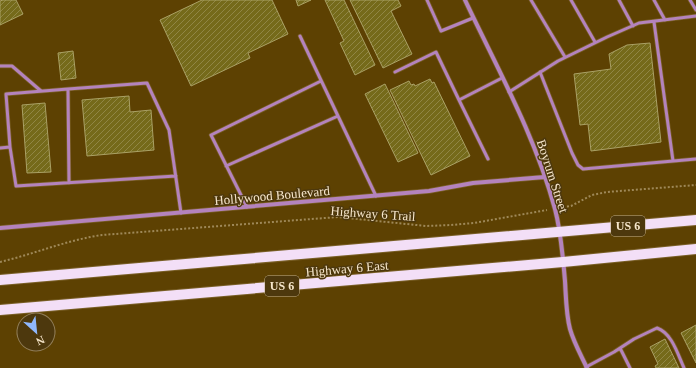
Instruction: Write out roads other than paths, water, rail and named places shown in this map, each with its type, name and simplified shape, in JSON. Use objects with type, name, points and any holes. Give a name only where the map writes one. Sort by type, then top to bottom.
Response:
[{"type":"main road","name":"Highway 6 East","points":[[0,280],[696,220]]},
{"type":"main road","name":"Highway 6 East","points":[[0,310],[563,262],[696,249]]},
{"type":"street","name":"Boyrum Street","points":[[464,0],[525,126],[545,177],[555,209],[559,232],[570,329],[587,367]]},
{"type":"street","name":"Hollywood Boulevard","points":[[0,228],[376,196],[429,191],[473,183],[545,177]]},
{"type":"lane","points":[[426,0],[441,31],[473,18]]},
{"type":"lane","points":[[531,0],[565,57]]},
{"type":"lane","points":[[571,0],[595,42]]},
{"type":"lane","points":[[619,0],[633,26]]},
{"type":"lane","points":[[654,0],[665,20]]},
{"type":"lane","points":[[690,0],[696,10]]},
{"type":"lane","points":[[509,92],[565,57],[639,23],[696,16]]},
{"type":"lane","points":[[654,22],[673,161]]},
{"type":"lane","points":[[300,36],[376,196]]},
{"type":"lane","points":[[395,72],[436,52],[488,160]]},
{"type":"lane","points":[[0,66],[12,66],[42,91]]},
{"type":"lane","points":[[540,72],[572,153],[578,165],[583,169],[696,159]]},
{"type":"lane","points":[[459,100],[502,78]]},
{"type":"lane","points":[[247,207],[211,135],[322,81]]},
{"type":"lane","points":[[176,176],[16,186],[10,147],[6,94],[147,83],[169,130],[176,176],[181,213]]},
{"type":"lane","points":[[68,89],[69,183]]},
{"type":"lane","points":[[226,166],[338,116]]},
{"type":"lane","points":[[0,148],[10,147]]},
{"type":"lane","points":[[587,367],[634,339],[657,328],[668,335],[684,368]]},
{"type":"lane","points":[[620,348],[630,368]]}]
